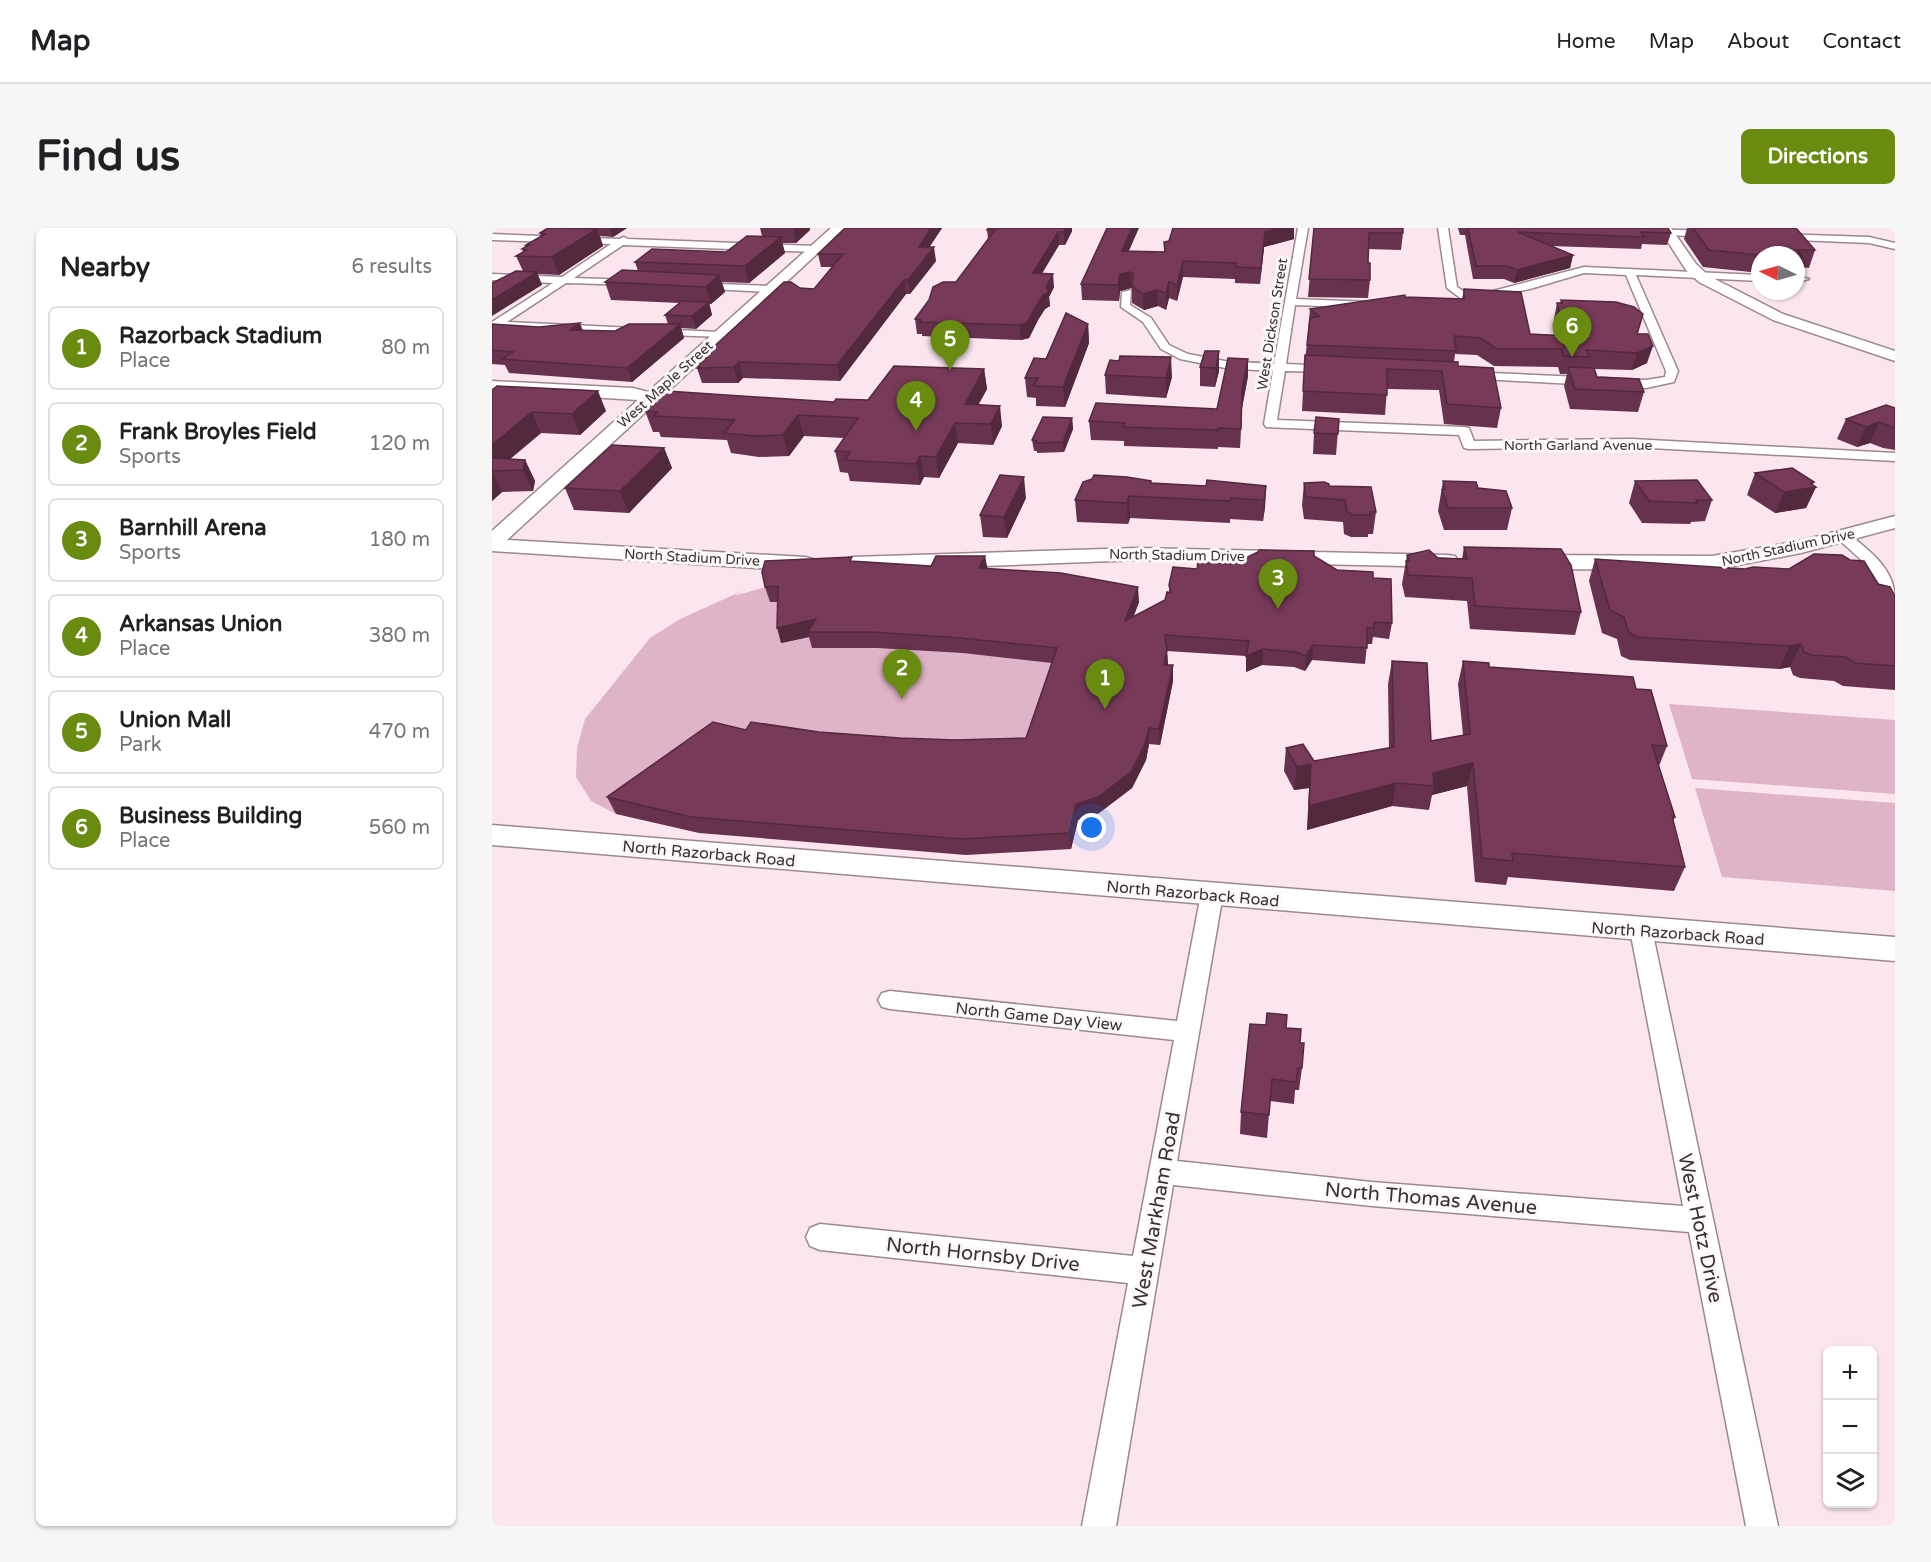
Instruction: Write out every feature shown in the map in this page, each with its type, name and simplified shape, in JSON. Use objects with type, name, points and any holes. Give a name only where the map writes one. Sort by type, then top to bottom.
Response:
[{"type":"street","points":[[492,231],[497,228]]},
{"type":"street","name":"West Maple Street","points":[[492,543],[719,334],[839,228]]},
{"type":"street","name":"West Dickson Street","points":[[1270,424],[1304,228]]},
{"type":"street","points":[[1443,228],[1452,288],[1467,298]]},
{"type":"street","points":[[1869,228],[1891,245],[1895,252]]},
{"type":"street","points":[[1666,230],[1697,274],[1778,317],[1895,356]]},
{"type":"street","points":[[1636,232],[1666,230],[1726,235]]},
{"type":"street","points":[[493,326],[636,232]]},
{"type":"street","points":[[1761,236],[1869,240],[1891,245]]},
{"type":"street","points":[[492,237],[815,249]]},
{"type":"street","points":[[1445,301],[1530,286],[1584,270],[1751,277]]},
{"type":"street","points":[[1455,375],[1646,384],[1670,378],[1629,271]]},
{"type":"street","points":[[492,277],[641,284]]},
{"type":"street","points":[[688,286],[770,289]]},
{"type":"street","points":[[1127,292],[1125,305],[1129,311],[1146,319],[1157,339],[1167,349],[1201,361],[1350,370]]},
{"type":"street","points":[[1290,302],[1380,306]]},
{"type":"street","points":[[493,326],[719,334]]},
{"type":"street","points":[[492,386],[633,393],[649,398]]},
{"type":"street","points":[[492,395],[623,402],[649,398]]},
{"type":"street","name":"North Garland Avenue","points":[[1270,424],[1464,431],[1469,445],[1632,443],[1895,457]]},
{"type":"street","name":"North Stadium Drive","points":[[1506,562],[1712,563],[1762,555],[1895,522]]},
{"type":"street","points":[[1843,536],[1873,562],[1895,596]]},
{"type":"street","name":"North Stadium Drive","points":[[492,543],[809,564],[929,563],[1087,554],[1472,561]]},
{"type":"street","name":"North Razorback Road","points":[[492,835],[1895,949]]},
{"type":"street","name":"West Markham Road","points":[[1099,1526],[1212,894]]},
{"type":"street","name":"West Hotz Drive","points":[[1641,930],[1762,1526]]},
{"type":"street","name":"North Game Day View","points":[[890,1000],[1188,1032]]},
{"type":"street","name":"North Thomas Avenue","points":[[1163,1172],[1372,1194],[1699,1220]]},
{"type":"street","name":"North Hornsby Drive","points":[[820,1238],[1145,1271]]},
{"type":"shaded area","points":[[766,587],[1139,602],[1133,617],[1168,666],[1173,681],[1160,745],[1149,744],[1146,760],[1099,813],[1078,820],[1071,849],[616,814],[591,801],[576,777],[577,748],[585,719],[650,638],[680,619],[742,591],[734,596]]},
{"type":"shaded area","points":[[1669,704],[1895,720],[1895,794],[1692,779]]},
{"type":"shaded area","points":[[1695,788],[1895,803],[1895,891],[1722,877]]},
{"type":"building","points":[[548,228],[597,229],[552,257],[516,256],[527,250],[522,249],[545,234],[540,233]]},
{"type":"building","points":[[845,228],[931,228],[919,247],[934,247],[908,280],[904,280],[837,365],[739,362],[734,367],[697,368],[712,352],[708,352],[784,282],[791,282],[800,288],[814,289],[843,254],[818,254]]},
{"type":"building","points":[[988,228],[1066,228],[1064,232],[1058,232],[1033,273],[1053,274],[1046,287],[1049,292],[1043,295],[1027,323],[1019,325],[920,322],[921,320],[915,319],[929,300],[933,287],[943,282],[956,282],[995,230],[987,230]]},
{"type":"building","points":[[1107,228],[1132,228],[1122,251],[1165,252],[1164,242],[1169,241],[1173,228],[1279,228],[1265,232],[1261,268],[1236,267],[1236,263],[1183,261],[1177,285],[1169,282],[1166,293],[1157,290],[1143,294],[1132,286],[1133,274],[1130,272],[1120,274],[1118,285],[1081,284]]},
{"type":"building","points":[[1314,228],[1403,228],[1403,233],[1369,233],[1370,280],[1309,279]]},
{"type":"building","points":[[1468,228],[1668,228],[1671,233],[1641,232],[1644,237],[1518,232],[1573,255],[1517,270],[1507,266],[1476,266]]},
{"type":"building","points":[[1693,228],[1796,228],[1815,250],[1805,250],[1805,246],[1751,246],[1751,254],[1709,250]]},
{"type":"building","points":[[747,236],[781,237],[745,266],[635,262],[652,249],[726,252]]},
{"type":"building","points":[[622,270],[719,275],[706,287],[605,282]]},
{"type":"building","points":[[516,271],[537,272],[492,300],[492,283]]},
{"type":"building","points":[[1464,289],[1521,292],[1530,334],[1567,336],[1557,303],[1562,303],[1561,300],[1616,302],[1634,307],[1643,314],[1637,334],[1648,334],[1653,346],[1637,353],[1586,350],[1589,357],[1564,356],[1562,349],[1497,349],[1480,338],[1454,336],[1456,351],[1307,345],[1310,318],[1319,316],[1310,309],[1405,295],[1405,297],[1464,299]]},
{"type":"building","points":[[682,301],[709,302],[692,316],[665,315]]},
{"type":"building","points":[[1066,313],[1088,324],[1063,387],[1034,386],[1038,378],[1025,378],[1034,358],[1046,359]]},
{"type":"building","points":[[580,323],[570,330],[615,331],[629,324],[680,324],[627,368],[502,359],[513,352],[492,350],[492,324],[539,327]]},
{"type":"building","points":[[1205,351],[1219,351],[1216,368],[1200,367]]},
{"type":"building","points":[[1305,355],[1458,362],[1458,366],[1493,368],[1501,408],[1447,404],[1442,371],[1387,369],[1387,395],[1303,391]]},
{"type":"building","points":[[1120,356],[1171,357],[1166,378],[1105,375],[1110,360],[1119,361]]},
{"type":"building","points":[[1228,358],[1248,359],[1242,389],[1241,429],[1124,427],[1125,423],[1089,421],[1096,403],[1217,409]]},
{"type":"building","points":[[894,366],[984,369],[965,404],[1000,406],[991,424],[955,423],[936,457],[920,456],[916,464],[845,460],[850,452],[835,451],[858,418],[798,415],[783,435],[753,436],[724,433],[735,420],[654,416],[658,412],[645,411],[667,391],[834,402],[836,399],[868,400]]},
{"type":"building","points":[[1568,367],[1594,368],[1597,377],[1639,379],[1644,392],[1575,389]]},
{"type":"building","points":[[497,386],[598,391],[572,414],[532,412],[492,445],[492,390]]},
{"type":"building","points":[[1886,405],[1895,408],[1895,428],[1879,422],[1866,427],[1846,419]]},
{"type":"building","points":[[1043,417],[1072,418],[1063,442],[1036,443],[1037,441],[1032,440]]},
{"type":"building","points":[[1316,417],[1339,419],[1338,434],[1314,433]]},
{"type":"building","points":[[612,445],[664,448],[620,491],[565,488]]},
{"type":"building","points":[[492,458],[525,460],[523,470],[492,471]]},
{"type":"building","points":[[1792,468],[1814,482],[1810,483],[1816,487],[1784,492],[1755,473]]},
{"type":"building","points":[[1000,475],[1024,477],[1004,517],[980,515]]},
{"type":"building","points":[[1094,475],[1127,477],[1151,481],[1151,483],[1206,486],[1207,480],[1266,486],[1264,500],[1231,498],[1230,501],[1129,496],[1127,503],[1075,500],[1083,482],[1092,479]]},
{"type":"building","points":[[1697,480],[1712,500],[1696,500],[1697,503],[1649,501],[1635,481]]},
{"type":"building","points":[[1443,481],[1476,482],[1478,488],[1506,491],[1512,508],[1448,508],[1442,490],[1445,489]]},
{"type":"building","points":[[1324,482],[1329,486],[1371,487],[1376,512],[1370,512],[1370,515],[1354,515],[1347,512],[1345,500],[1306,497],[1304,483]]},
{"type":"building","points":[[1464,547],[1561,549],[1571,565],[1581,612],[1475,606],[1472,578],[1408,575],[1407,555],[1429,550],[1438,558],[1467,559]]},
{"type":"building","points":[[1259,550],[1314,551],[1314,556],[1337,570],[1373,572],[1373,578],[1391,579],[1392,623],[1374,622],[1374,628],[1367,628],[1367,648],[1313,645],[1306,656],[1296,652],[1263,649],[1246,656],[1249,641],[1165,635],[1167,650],[1164,665],[1173,665],[1159,729],[1149,728],[1145,744],[1131,772],[1098,797],[1076,804],[1069,833],[962,839],[691,817],[607,797],[713,722],[746,730],[751,722],[819,732],[900,738],[955,740],[1026,738],[1057,648],[873,632],[808,632],[816,619],[777,628],[778,586],[765,587],[762,572],[765,561],[852,557],[850,561],[931,566],[936,556],[985,556],[979,568],[1061,573],[1138,587],[1125,621],[1165,600],[1167,592],[1171,593],[1169,585],[1173,567],[1197,569],[1198,562],[1233,564]]},
{"type":"building","points":[[1814,554],[1842,555],[1850,560],[1864,561],[1878,584],[1890,587],[1895,596],[1895,666],[1855,663],[1846,657],[1811,655],[1804,652],[1801,644],[1790,646],[1638,637],[1629,633],[1624,617],[1610,610],[1595,559],[1745,569],[1753,567],[1789,569]]},
{"type":"building","points":[[1392,661],[1427,663],[1431,741],[1470,734],[1463,661],[1489,663],[1489,667],[1633,677],[1636,689],[1651,690],[1667,746],[1652,745],[1675,817],[1672,816],[1685,867],[1512,853],[1513,861],[1482,858],[1473,763],[1433,773],[1434,786],[1396,783],[1309,806],[1311,764],[1297,767],[1286,748],[1303,744],[1314,761],[1394,747]]},
{"type":"building","points":[[1267,1013],[1287,1015],[1286,1028],[1301,1029],[1300,1043],[1304,1043],[1302,1068],[1298,1068],[1296,1082],[1272,1079],[1269,1115],[1241,1112],[1250,1024],[1266,1025]]},
{"type":"place","name":"Business Building","points":[[1572,357]]},
{"type":"place","name":"Union Mall","points":[[950,370]]},
{"type":"place","name":"Arkansas Union","points":[[916,431]]},
{"type":"place","name":"Barnhill Arena","points":[[1278,609]]},
{"type":"place","name":"Frank Broyles Field","points":[[902,699]]},
{"type":"place","name":"Razorback Stadium","points":[[1105,709]]}]
